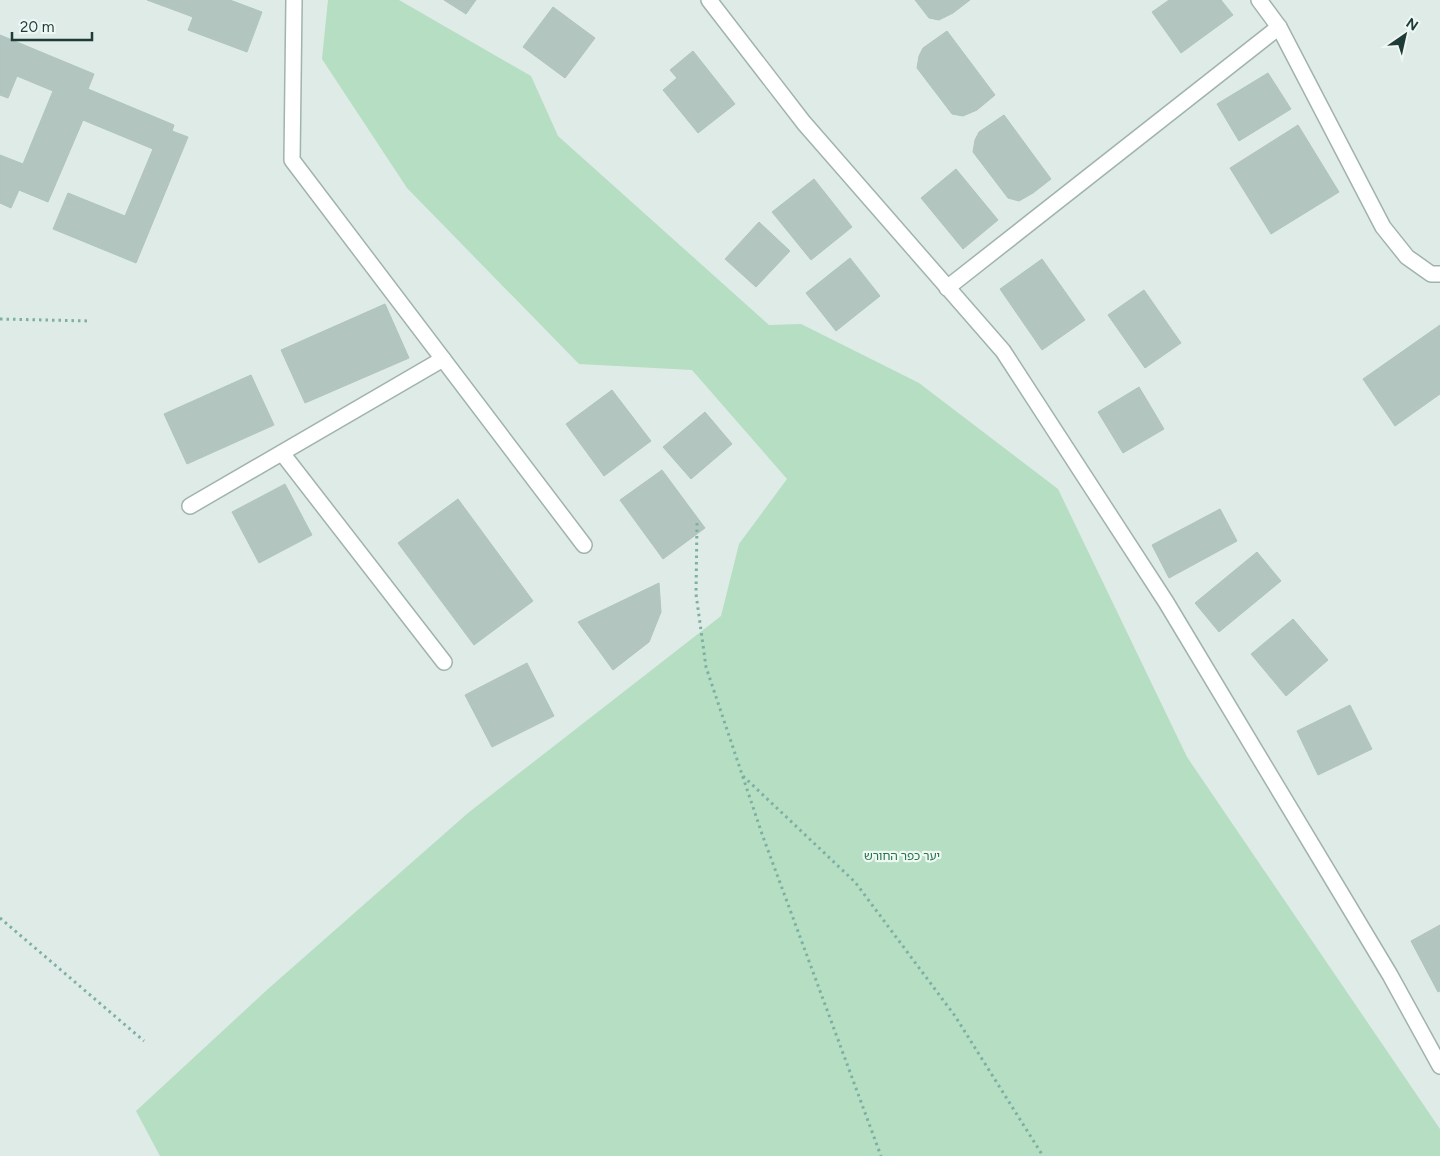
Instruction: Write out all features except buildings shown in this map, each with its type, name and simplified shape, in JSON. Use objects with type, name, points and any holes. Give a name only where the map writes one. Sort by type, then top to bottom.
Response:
[{"type":"street","points":[[294,0],[292,160],[584,545]]},
{"type":"street","points":[[709,0],[804,123],[1003,352],[1166,602],[1385,967],[1440,1066]]},
{"type":"street","points":[[1259,0],[1279,27],[1384,227],[1407,257],[1432,274],[1440,274]]},
{"type":"street","points":[[947,288],[1279,27]]},
{"type":"street","points":[[190,506],[443,360]]},
{"type":"street","points":[[282,452],[444,662]]},
{"type":"path","points":[[0,319],[91,321]]},
{"type":"path","points":[[697,523],[696,594],[706,668],[762,834],[881,1156]]},
{"type":"path","points":[[743,776],[855,882],[955,1016],[1043,1156]]},
{"type":"path","points":[[0,918],[144,1041]]},
{"type":"green space","name":"יער כפר החורש","points":[[328,0],[399,0],[531,76],[558,136],[769,325],[801,324],[919,383],[1058,489],[1187,757],[1440,1129],[1440,1156],[160,1156],[136,1111],[268,989],[468,813],[721,616],[739,544],[787,479],[692,370],[579,364],[407,188],[322,59]]}]
